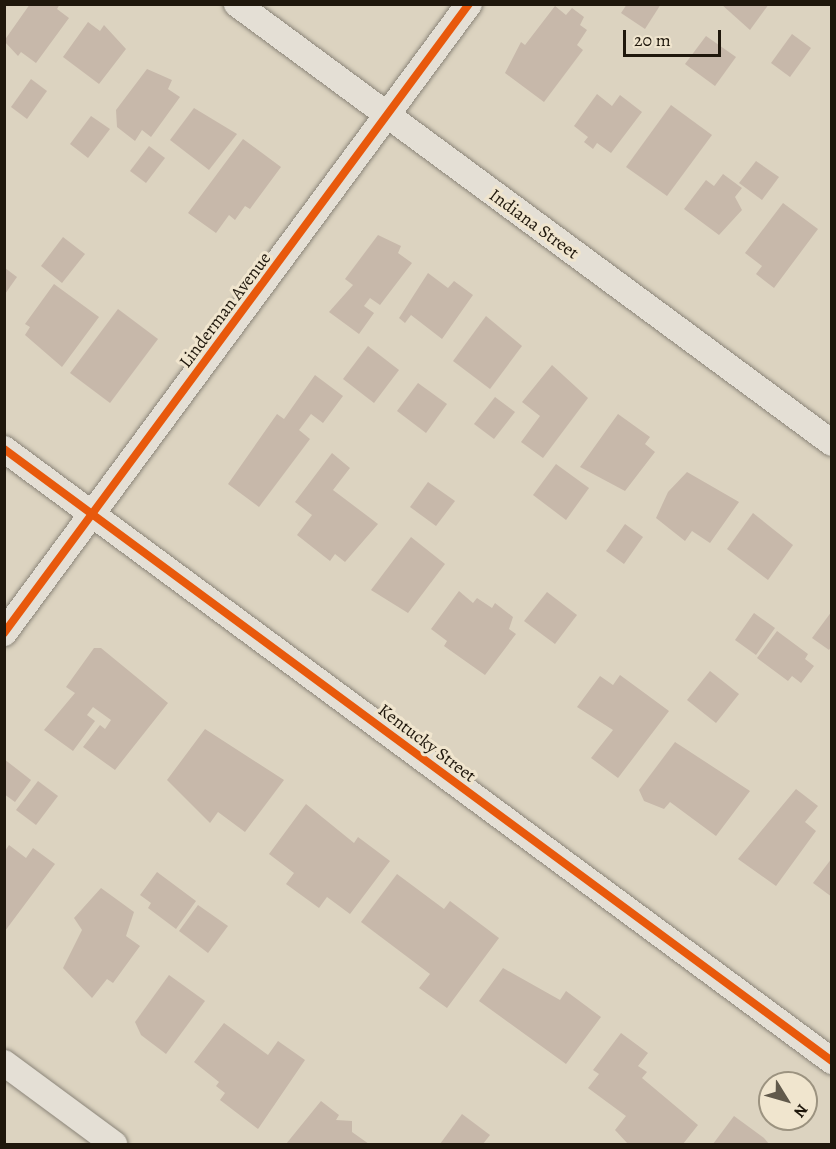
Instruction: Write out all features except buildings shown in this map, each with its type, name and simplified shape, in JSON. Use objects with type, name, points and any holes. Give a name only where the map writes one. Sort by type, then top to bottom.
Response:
[{"type":"street","name":"Indiana Street","points":[[237,4],[831,443]]},
{"type":"street","name":"Linderman Avenue","points":[[4,633],[469,4]]},
{"type":"street","name":"Kentucky Street","points":[[4,449],[831,1061]]},
{"type":"street","points":[[4,1063],[114,1144]]},
{"type":"cycle path","points":[[4,633],[469,4]]},
{"type":"cycle path","points":[[4,449],[832,1061]]}]
